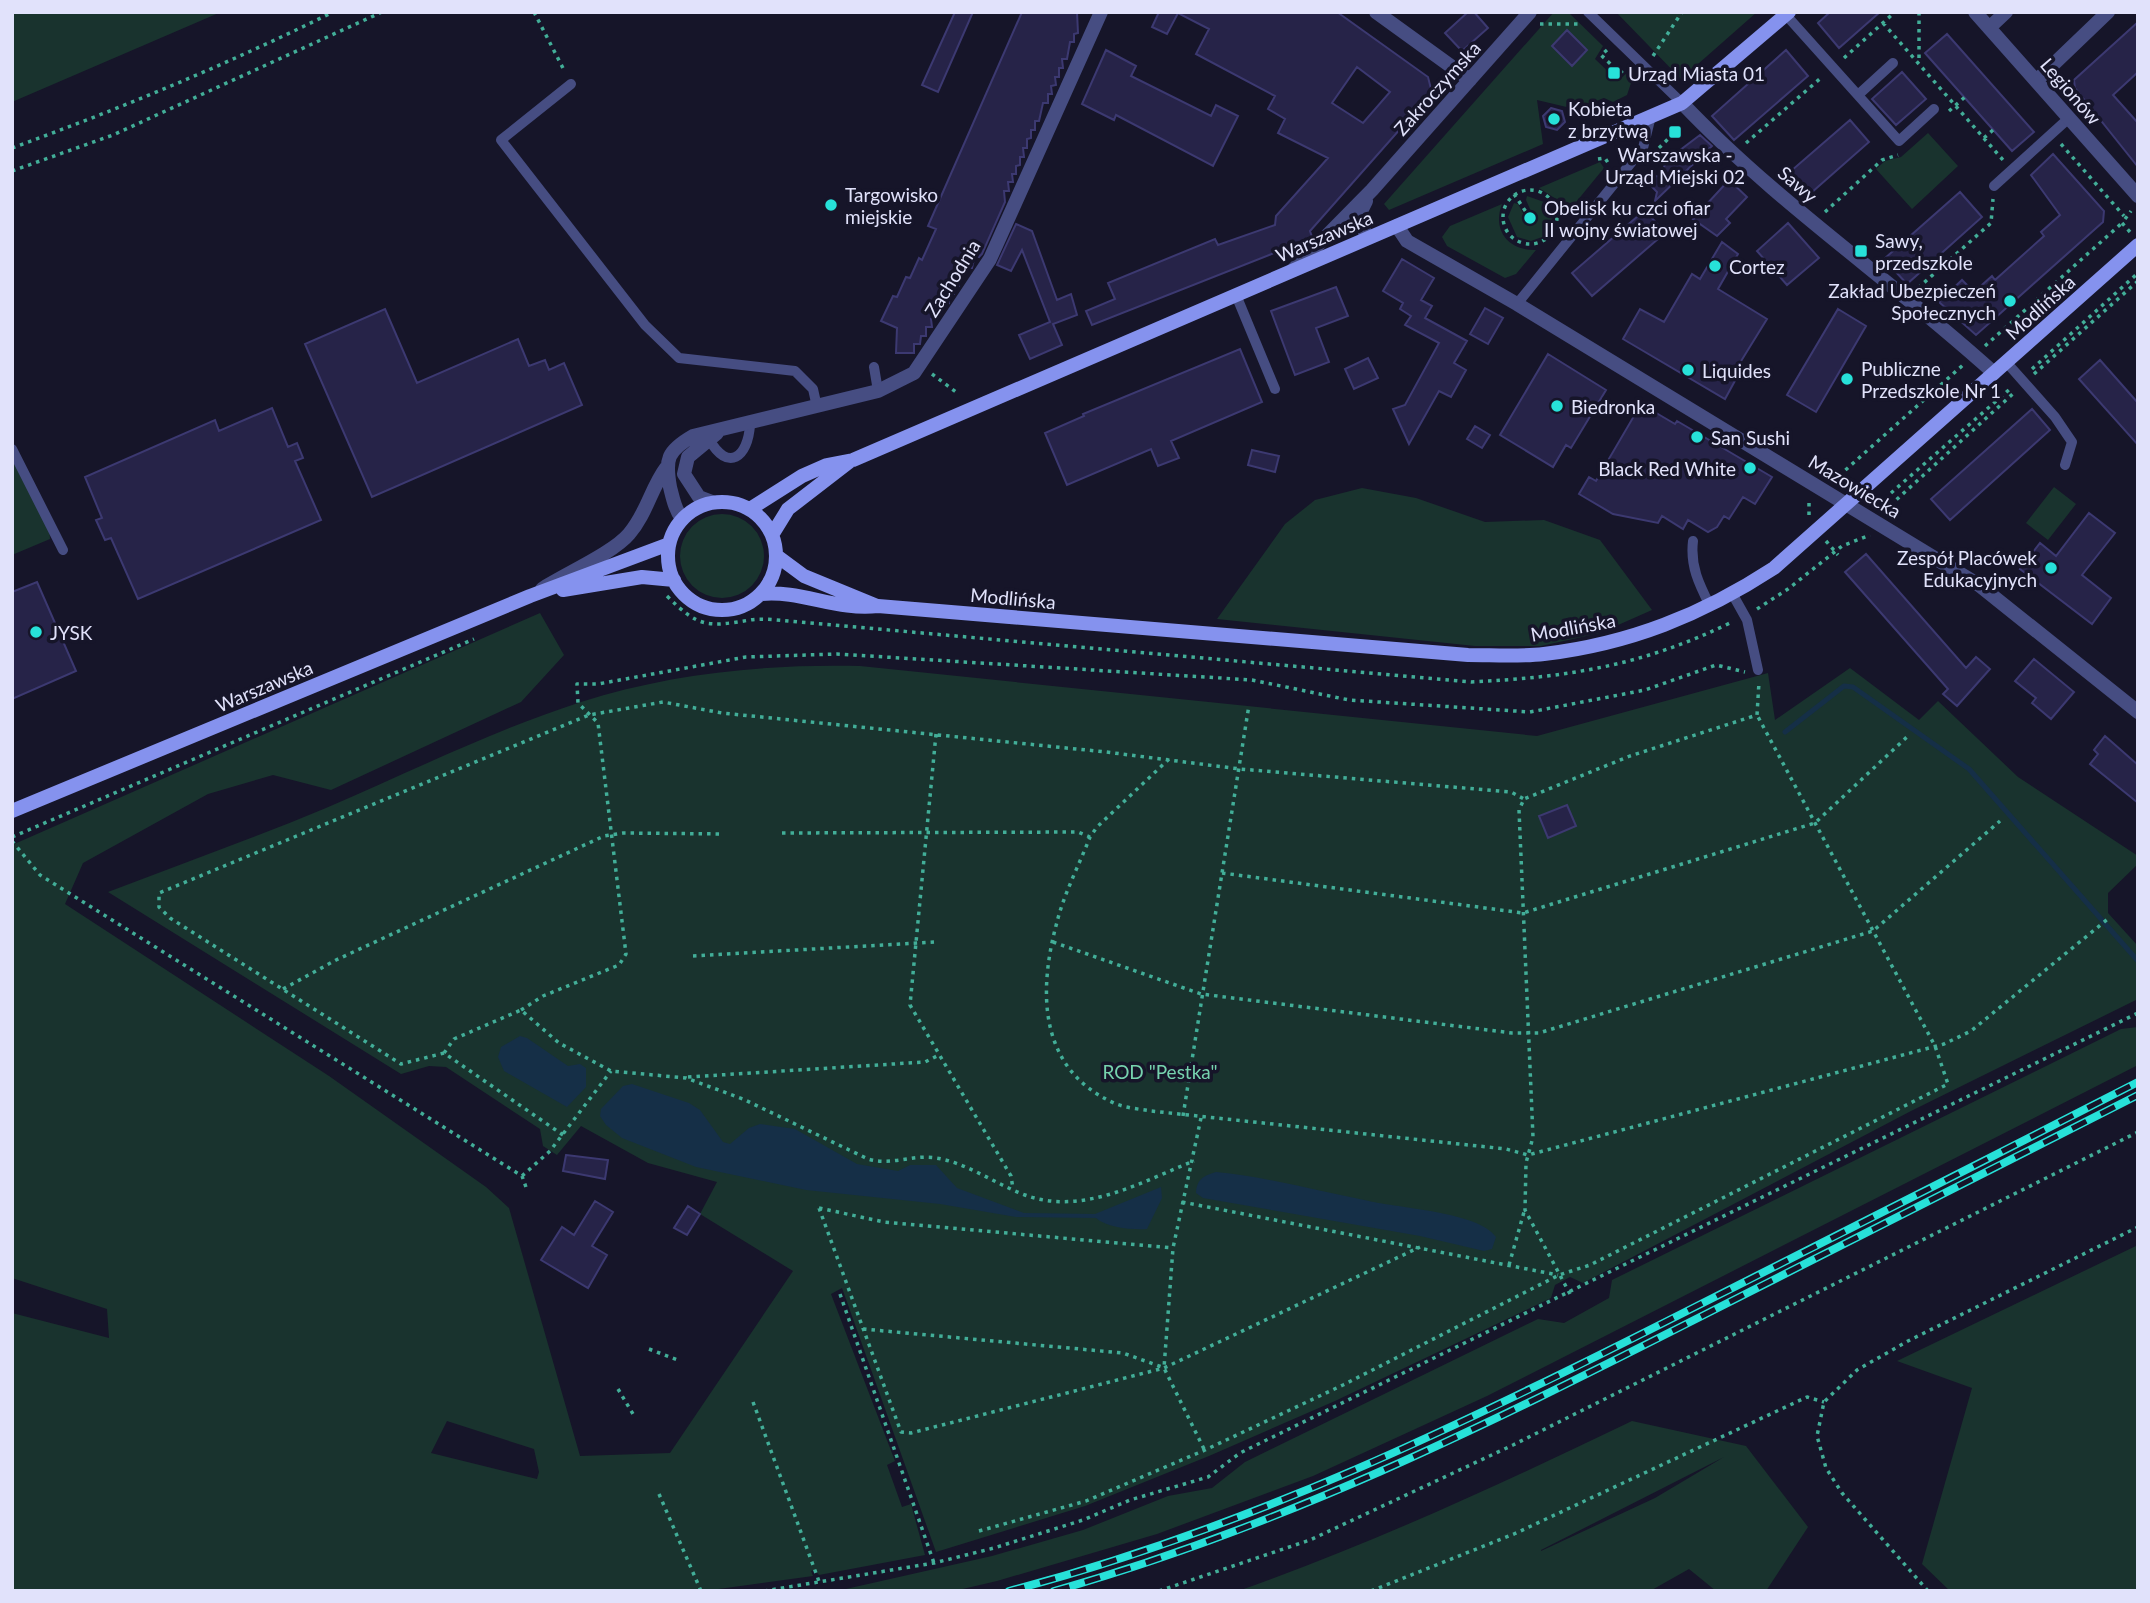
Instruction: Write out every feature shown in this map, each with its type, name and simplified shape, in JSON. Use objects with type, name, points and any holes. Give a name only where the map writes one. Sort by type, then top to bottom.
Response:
[{"type":"main road","name":"Warszawska","points":[[772,535],[788,509],[853,460],[1682,103],[1788,14]]},
{"type":"main road","name":"Modlińska","points":[[761,594],[797,595],[855,609],[878,607],[1468,655],[1543,654],[1649,633],[1710,606],[1774,568],[2138,246]]},
{"type":"main road","name":"Warszawska","points":[[750,509],[827,464],[853,460]]},
{"type":"main road","points":[[712,502],[736,503],[750,509],[761,517],[772,535],[777,556],[775,570],[761,594],[737,608],[709,609],[685,595],[674,580],[668,558],[669,544],[682,519],[694,509],[712,502]]},
{"type":"main road","name":"Warszawska","points":[[12,811],[530,596],[669,544]]},
{"type":"main road","name":"Modlińska","points":[[777,556],[804,576],[878,607]]},
{"type":"main road","name":"Warszawska","points":[[530,596],[642,577],[674,580]]},
{"type":"street","name":"Zachodnia","points":[[530,596],[576,566],[601,555],[627,536],[655,494],[658,479],[666,468],[668,458],[679,444],[693,436],[713,436],[878,391],[914,373],[990,258],[1101,12]]},
{"type":"street","points":[[1376,12],[1470,80]]},
{"type":"street","name":"Legionów","points":[[1975,12],[2138,196]]},
{"type":"street","points":[[1989,28],[2006,12]]},
{"type":"street","points":[[2036,81],[2108,12]]},
{"type":"street","name":"Zakroczymska","points":[[1292,271],[1372,190],[1470,80],[1534,18]]},
{"type":"street","name":"Sawy","points":[[1682,103],[1734,154],[1814,224],[1994,373]]},
{"type":"street","name":"Zakroczymska","points":[[1367,239],[1359,215],[1372,190]]},
{"type":"street","name":"Mazowiecka","points":[[1397,226],[1407,241],[1517,303],[1979,585],[2138,712]]},
{"type":"street","points":[[712,502],[699,497],[684,474],[688,457],[713,436]]},
{"type":"street","points":[[666,468],[676,510],[682,519]]},
{"type":"lane","name":"Sawy","points":[[1588,12],[1682,103]]},
{"type":"lane","points":[[1788,14],[1899,141],[1934,109]]},
{"type":"lane","points":[[1858,95],[1893,63]]},
{"type":"lane","points":[[571,84],[500,140],[645,325],[679,358],[795,371],[813,389],[817,407]]},
{"type":"lane","points":[[1517,303],[1643,148],[1651,116]]},
{"type":"lane","points":[[1994,186],[2069,118]]},
{"type":"lane","points":[[1236,295],[1275,389]]},
{"type":"lane","points":[[2007,363],[2055,417],[2072,442],[2065,465]]},
{"type":"lane","points":[[874,367],[878,391]]},
{"type":"lane","points":[[713,436],[721,456],[727,459],[736,456],[746,446],[750,425]]},
{"type":"lane","points":[[12,449],[63,550]]},
{"type":"lane","points":[[1693,541],[1691,556],[1696,576],[1710,606]]},
{"type":"lane","points":[[1733,594],[1747,620],[1759,673]]},
{"type":"path","points":[[12,148],[108,113],[239,58],[333,12]]},
{"type":"path","points":[[12,171],[113,135],[382,12]]},
{"type":"path","points":[[534,12],[571,84]]},
{"type":"path","points":[[1653,56],[1682,12]]},
{"type":"path","points":[[1734,154],[1895,12]]},
{"type":"path","points":[[1919,12],[1919,65]]},
{"type":"path","points":[[1534,18],[1583,23]]},
{"type":"path","points":[[1883,23],[2011,170]]},
{"type":"path","points":[[1644,47],[1662,65]]},
{"type":"path","points":[[1608,48],[1601,55],[1620,74],[1627,67]]},
{"type":"path","points":[[1946,114],[1965,97]]},
{"type":"path","points":[[1984,138],[1993,130]]},
{"type":"path","points":[[2052,134],[2124,216]]},
{"type":"path","points":[[1814,224],[1882,160],[1899,154]]},
{"type":"path","points":[[1906,299],[1991,223],[1994,186]]},
{"type":"path","points":[[1537,190],[1556,207],[1557,224],[1548,238],[1540,243],[1532,245],[1515,240],[1504,227],[1503,210],[1516,193],[1537,190]]},
{"type":"path","points":[[1516,193],[1528,215]]},
{"type":"path","points":[[1838,555],[1809,522],[1810,494],[1821,476],[1841,474],[2122,223],[2124,216],[2138,205]]},
{"type":"path","points":[[2122,223],[2138,240]]},
{"type":"path","points":[[934,375],[956,392]]},
{"type":"path","points":[[662,592],[698,621],[720,626],[751,619]]},
{"type":"path","points":[[481,636],[12,839],[40,875],[522,1176],[527,1190]]},
{"type":"path","points":[[979,1531],[1086,1501],[1205,1450],[1343,1385],[1559,1275],[1590,1265],[1948,1084],[1935,1046],[1757,715],[1759,673],[1716,665],[1645,690],[1530,712],[1349,700],[1252,680],[837,654],[746,657],[598,684],[577,684],[578,703],[589,715],[598,723],[626,954],[624,961],[543,996],[521,1010],[454,1040],[444,1053],[401,1064],[170,918],[159,907],[159,893],[589,715],[663,702],[722,713],[1169,759],[1240,769],[1511,792],[1524,799]]},
{"type":"path","points":[[1183,1116],[1249,705]]},
{"type":"path","points":[[1509,1266],[1525,1210],[1524,1188],[1533,1137],[1519,810],[1524,799],[1630,756],[1757,715]]},
{"type":"path","points":[[936,734],[910,1005],[1012,1176],[1013,1189]]},
{"type":"path","points":[[1222,873],[1523,913],[1815,823],[1908,736]]},
{"type":"path","points":[[1169,759],[1097,827],[1090,837],[1057,921],[1048,961],[1047,1020],[1055,1044],[1071,1070],[1090,1089],[1116,1104],[1183,1116],[1506,1149],[1528,1155],[1935,1046],[1971,1031],[2109,918]]},
{"type":"path","points":[[1053,942],[1201,994],[1512,1033],[1539,1033],[1873,931],[2000,821]]},
{"type":"path","points":[[782,833],[1078,832],[1090,837]]},
{"type":"path","points":[[283,989],[349,954],[612,835],[724,834]]},
{"type":"path","points":[[693,956],[934,942]]},
{"type":"path","points":[[521,1010],[559,1043],[611,1071],[686,1077],[925,1062],[939,1055]]},
{"type":"path","points":[[764,1591],[820,1584],[934,1563],[1020,1540],[1083,1520],[1130,1500],[1208,1477],[1240,1453],[1570,1294],[2138,1013]]},
{"type":"path","points":[[444,1053],[563,1135]]},
{"type":"path","points":[[522,1176],[550,1151],[611,1071]]},
{"type":"path","points":[[686,1077],[743,1099],[868,1159],[883,1164],[934,1157],[1013,1189],[1055,1202],[1084,1202],[1194,1161]]},
{"type":"path","points":[[1201,1118],[1194,1161],[1173,1248],[1164,1368],[1205,1450]]},
{"type":"path","points":[[1159,1591],[1310,1540],[1488,1457],[2138,1132]]},
{"type":"path","points":[[1182,1202],[1559,1275]]},
{"type":"path","points":[[1173,1248],[884,1222],[819,1208],[901,1432],[911,1433],[1164,1368],[1420,1247]]},
{"type":"path","points":[[1525,1210],[1570,1294]]},
{"type":"path","points":[[1928,1591],[1842,1493],[1826,1468],[1817,1436],[1824,1402],[1857,1370],[1908,1341],[2138,1227]]},
{"type":"path","points":[[840,1294],[934,1563]]},
{"type":"path","points":[[863,1329],[1123,1353],[1164,1368]]},
{"type":"path","points":[[649,1349],[678,1360]]},
{"type":"path","points":[[618,1389],[633,1414]]},
{"type":"path","points":[[1371,1591],[1514,1534],[1807,1397],[1824,1402]]},
{"type":"path","points":[[753,1402],[820,1584]]},
{"type":"path","points":[[659,1494],[701,1591]]},
{"type":"green space","points":[[12,12],[221,12],[12,102]]},
{"type":"green space","points":[[1554,12],[1568,12],[1603,46],[1595,59],[1618,81],[1629,71],[1633,77],[1627,95],[1613,102],[1604,98],[1575,109],[1537,100],[1543,144],[1389,210],[1384,204]]},
{"type":"green space","points":[[1616,12],[1757,12],[1681,79]]},
{"type":"green space","points":[[1928,133],[1958,166],[1912,209],[1876,169],[1885,161],[1901,157]]},
{"type":"green space","points":[[1600,162],[1604,168],[1563,218],[1556,199],[1539,188]]},
{"type":"green space","points":[[1527,196],[1547,203],[1553,217],[1545,236],[1531,241],[1517,237],[1508,217],[1514,203],[1518,204],[1528,222],[1534,218],[1526,200]]},
{"type":"green space","points":[[1502,204],[1499,222],[1505,237],[1517,247],[1536,250],[1516,274],[1505,278],[1447,246],[1442,237],[1450,226]]},
{"type":"green space","points":[[12,459],[49,524],[50,539],[12,555]]},
{"type":"green space","points":[[2054,487],[2076,504],[2048,540],[2026,523]]},
{"type":"green space","points":[[1362,488],[1416,498],[1485,522],[1544,520],[1600,540],[1652,610],[1600,633],[1541,646],[1475,646],[1217,619],[1285,524],[1315,500]]},
{"type":"green space","points":[[722,514],[738,517],[752,526],[761,540],[764,556],[761,572],[752,586],[738,595],[722,598],[706,595],[692,586],[683,572],[680,556],[683,540],[692,526],[706,517]]},
{"type":"green space","name":"ROD \"Pestka\"","points":[[540,613],[564,655],[521,702],[331,790],[273,775],[208,794],[83,863],[65,904],[329,1076],[486,1187],[509,1208],[580,1456],[670,1453],[793,1271],[700,1214],[717,1182],[648,1163],[581,1126],[557,1155],[543,1146],[540,1129],[446,1067],[429,1066],[401,1074],[108,892],[299,819],[484,738],[549,713],[615,692],[719,672],[860,666],[1537,736],[1768,673],[1775,720],[1850,668],[1919,720],[1938,701],[2018,777],[2138,856],[2138,864],[2108,893],[2108,913],[2138,946],[2138,999],[1911,1111],[1583,1283],[1570,1277],[1555,1285],[1551,1298],[1335,1401],[1085,1506],[936,1552],[842,1288],[831,1294],[895,1461],[887,1465],[902,1507],[911,1504],[925,1555],[819,1575],[815,1570],[811,1571],[813,1576],[704,1591],[12,1591],[12,1313],[109,1338],[107,1309],[12,1278],[12,845]],"holes":[[[447,1421],[534,1449],[539,1472],[537,1479],[431,1453]]]},
{"type":"green space","points":[[2138,1027],[2138,1065],[1487,1396],[1313,1476],[1157,1534],[997,1581],[954,1591],[837,1591],[992,1556],[1083,1530],[1168,1496],[1212,1488],[1245,1462],[1538,1319],[1564,1323],[1609,1298],[1612,1280],[2121,1029]]},
{"type":"green space","points":[[2138,1245],[2138,1591],[1950,1591],[1922,1564],[1972,1388],[1897,1361]]},
{"type":"green space","points":[[1632,1421],[1746,1446],[1808,1527],[1766,1591],[1716,1591],[1689,1569],[1650,1591],[1238,1591],[1388,1532]],"holes":[[[1724,1457],[1655,1498],[1541,1551]]]},
{"type":"water","points":[[520,1036],[568,1066],[580,1064],[586,1068],[586,1087],[567,1107],[504,1071],[498,1057],[501,1047]]},
{"type":"water","points":[[632,1084],[689,1103],[700,1110],[723,1142],[730,1144],[749,1128],[760,1124],[795,1129],[857,1164],[898,1171],[910,1165],[936,1165],[957,1188],[1024,1213],[1095,1214],[1161,1187],[1162,1198],[1147,1229],[1135,1229],[1113,1226],[1096,1218],[1016,1217],[940,1204],[806,1190],[696,1167],[622,1138],[606,1125],[600,1116],[601,1109],[623,1086]]},
{"type":"water","points":[[1216,1172],[1456,1216],[1487,1229],[1496,1237],[1492,1249],[1484,1251],[1420,1236],[1203,1198],[1196,1193],[1199,1181]]},
{"type":"building","points":[[955,12],[973,12],[938,92],[922,85]]},
{"type":"building","points":[[1022,12],[1077,12],[1078,33],[1074,34],[1074,42],[1070,42],[1067,59],[1062,59],[1063,68],[1059,68],[1059,77],[1055,77],[1056,85],[1051,86],[1052,94],[1048,94],[1048,103],[1043,103],[1039,121],[1035,121],[1035,130],[1031,130],[1031,138],[1027,139],[1027,148],[1023,148],[1024,157],[1020,157],[1016,174],[1012,174],[1013,182],[1008,182],[1009,191],[1004,191],[1005,202],[982,254],[979,257],[975,255],[972,268],[963,268],[959,286],[954,286],[954,294],[949,294],[949,303],[942,302],[942,311],[937,311],[937,319],[931,319],[932,327],[926,327],[926,336],[921,336],[920,344],[914,344],[914,353],[896,353],[897,328],[881,321],[893,296],[897,297],[906,277],[910,278],[919,258],[922,260],[936,229],[928,226]]},
{"type":"building","points":[[1159,12],[1337,12],[1428,77],[1432,93],[1310,231],[1312,237],[1302,248],[1297,244],[1092,325],[1086,311],[1115,299],[1108,283],[1215,239],[1218,245],[1275,225],[1276,216],[1328,158],[1278,133],[1285,119],[1268,109],[1275,96],[1196,54],[1209,29],[1178,13],[1167,34],[1152,27]],"holes":[[[1357,67],[1390,92],[1363,123],[1332,103]]]},
{"type":"building","points":[[1468,12],[1474,12],[1488,28],[1462,51],[1445,33]]},
{"type":"building","points":[[1830,12],[1880,12],[1839,48],[1818,23]]},
{"type":"building","points":[[2138,22],[2138,72],[2113,95],[2138,123],[2138,167],[2075,88],[2074,80]]},
{"type":"building","points":[[1567,30],[1587,50],[1572,66],[1552,46]]},
{"type":"building","points":[[1947,34],[2034,132],[2012,151],[1925,53]]},
{"type":"building","points":[[1106,50],[1136,66],[1131,76],[1211,116],[1216,105],[1238,116],[1213,166],[1116,115],[1114,120],[1082,104]]},
{"type":"building","points":[[1786,50],[1808,76],[1734,140],[1712,116]]},
{"type":"building","points":[[1902,72],[1926,99],[1896,125],[1872,99]]},
{"type":"building","name":"Kobieta z brzytwą","points":[[1551,108],[1562,111],[1565,122],[1557,130],[1546,127],[1543,116]]},
{"type":"building","points":[[1850,120],[1869,142],[1803,200],[1784,177]]},
{"type":"building","points":[[1700,135],[1712,146],[1655,201],[1657,192],[1643,177],[1660,176],[1667,160]]},
{"type":"building","points":[[2053,154],[2104,211],[2103,222],[1976,335],[1939,302],[1962,280],[1974,292],[1992,276],[1995,280],[2044,236],[2041,232],[2060,215],[2031,175]]},
{"type":"building","points":[[1729,180],[1747,197],[1726,219],[1730,223],[1717,236],[1693,219]]},
{"type":"building","points":[[1960,192],[1982,217],[1907,284],[1884,259]]},
{"type":"building","points":[[1645,210],[1665,233],[1592,296],[1572,273]]},
{"type":"building","points":[[1788,223],[1819,258],[1787,285],[1757,251]]},
{"type":"building","points":[[1016,224],[1032,231],[1057,300],[1071,294],[1077,315],[1053,324],[1062,345],[1030,359],[1019,335],[1050,322],[1022,250],[1011,271],[997,265]]},
{"type":"building","points":[[1722,242],[1738,254],[1718,289],[1767,319],[1738,366],[1742,368],[1725,399],[1623,339],[1640,309],[1664,322],[1692,274],[1700,279]]},
{"type":"building","points":[[1402,259],[1434,278],[1421,300],[1432,306],[1425,318],[1467,341],[1454,363],[1466,370],[1451,397],[1439,391],[1409,444],[1393,409],[1405,405],[1439,343],[1405,325],[1411,316],[1400,309],[1403,303],[1383,291]]},
{"type":"building","points":[[1336,287],[1348,316],[1316,328],[1329,362],[1295,375],[1271,311]]},
{"type":"building","points":[[1485,308],[1503,318],[1488,344],[1470,334]]},
{"type":"building","points":[[385,309],[417,383],[518,339],[529,366],[545,360],[549,370],[564,363],[582,405],[372,497],[305,344]]},
{"type":"building","points":[[1838,309],[1866,326],[1816,412],[1787,395]]},
{"type":"building","points":[[1240,349],[1262,402],[1171,441],[1179,458],[1158,466],[1151,449],[1067,485],[1045,433],[1084,416],[1083,414]]},
{"type":"building","name":"Biedronka","points":[[1548,354],[1606,390],[1571,448],[1566,445],[1553,467],[1500,435]]},
{"type":"building","points":[[1368,358],[1378,378],[1354,389],[1345,369]]},
{"type":"building","points":[[2100,360],[2138,403],[2138,445],[2079,379]]},
{"type":"building","points":[[1641,404],[1675,424],[1677,421],[1772,477],[1755,504],[1743,497],[1729,519],[1724,516],[1717,527],[1708,532],[1688,520],[1683,529],[1662,516],[1658,523],[1613,514],[1579,494],[1589,477],[1596,481]]},
{"type":"building","points":[[272,408],[288,447],[297,443],[303,458],[295,461],[321,520],[138,599],[111,538],[105,540],[96,520],[102,518],[85,477],[215,420],[219,431]]},
{"type":"building","points":[[2032,409],[2050,430],[1950,520],[1931,499]]},
{"type":"building","points":[[1475,426],[1490,435],[1482,448],[1467,439]]},
{"type":"building","points":[[1252,450],[1279,456],[1275,472],[1248,465]]},
{"type":"building","name":"Zespół Placówek Edukacyjnych","points":[[2089,513],[2115,533],[2082,575],[2111,598],[2092,624],[2020,569],[2040,543],[2056,556]]},
{"type":"building","points":[[1866,554],[1966,668],[1976,657],[1990,669],[1957,706],[1943,694],[1948,689],[1845,572]]},
{"type":"building","name":"JYSK","points":[[37,582],[76,671],[12,699],[12,592]]},
{"type":"building","points":[[2034,659],[2074,692],[2051,719],[2032,703],[2036,698],[2015,681]]},
{"type":"building","points":[[2105,736],[2138,765],[2138,803],[2090,764],[2098,754],[2094,750]]},
{"type":"building","points":[[1567,805],[1576,826],[1548,838],[1539,816]]},
{"type":"building","points":[[566,1155],[608,1160],[605,1179],[563,1171]]},
{"type":"building","points":[[595,1201],[613,1212],[592,1246],[607,1255],[588,1288],[541,1260],[562,1227],[574,1235]]},
{"type":"building","points":[[688,1206],[700,1214],[687,1235],[674,1228]]},
{"type":"waterway","points":[[1785,732],[1844,686],[1853,687],[1969,769],[2138,961]]},
{"type":"railway","points":[[1009,1591],[1186,1536],[1271,1504],[1439,1432],[1604,1353],[2138,1082]]},
{"type":"railway","points":[[1054,1591],[1220,1537],[1301,1505],[1460,1435],[2138,1095]]},
{"type":"place","name":"Urząd Miasta 01","points":[[1614,73]]},
{"type":"place","name":"Kobieta z brzytwą","points":[[1554,119]]},
{"type":"place","name":"Warszawska - Urząd Miejski 02","points":[[1675,132]]},
{"type":"place","name":"Targowisko miejskie","points":[[831,205]]},
{"type":"place","name":"Obelisk ku czci ofiar II wojny światowej","points":[[1530,218]]},
{"type":"place","name":"Sawy, przedszkole","points":[[1861,251]]},
{"type":"place","name":"Cortez","points":[[1715,266]]},
{"type":"place","name":"Zakład Ubezpieczeń Społecznych","points":[[2010,301]]},
{"type":"place","name":"Liquides","points":[[1688,370]]},
{"type":"place","name":"Publiczne Przedszkole Nr 1","points":[[1847,379]]},
{"type":"place","name":"Biedronka","points":[[1557,406]]},
{"type":"place","name":"San Sushi","points":[[1697,437]]},
{"type":"place","name":"Black Red White","points":[[1750,468]]},
{"type":"place","name":"Zespół Placówek Edukacyjnych","points":[[2051,568]]},
{"type":"place","name":"JYSK","points":[[36,632]]}]
